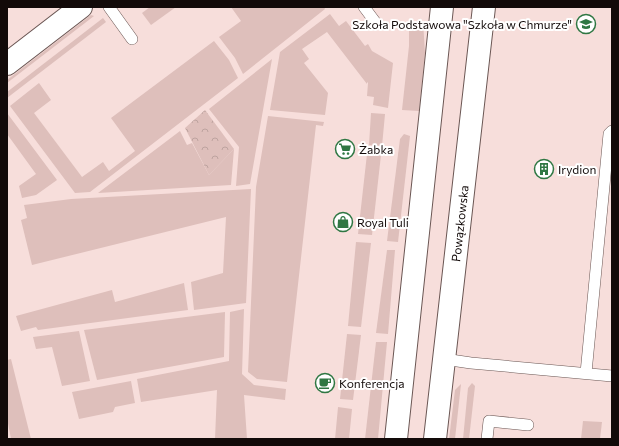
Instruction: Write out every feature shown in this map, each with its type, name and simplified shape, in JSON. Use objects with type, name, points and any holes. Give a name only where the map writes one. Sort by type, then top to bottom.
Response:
[{"type":"main road","points":[[7,64],[81,7]]},
{"type":"main road","points":[[396,439],[442,7]]},
{"type":"main road","name":"Powązkowska","points":[[435,439],[484,7]]},
{"type":"lane","points":[[108,7],[132,39]]},
{"type":"lane","points":[[364,7],[376,23]]},
{"type":"lane","points":[[586,373],[609,134],[612,131]]},
{"type":"lane","points":[[444,359],[612,376]]},
{"type":"lane","points":[[487,439],[489,421],[528,425]]},
{"type":"green space","points":[[150,7],[176,7],[151,25],[142,13]]},
{"type":"green space","points":[[231,7],[324,7],[325,9],[243,74],[235,58],[219,37],[241,21]]},
{"type":"green space","points":[[330,14],[339,26],[346,21],[365,46],[368,44],[372,51],[393,63],[388,108],[373,105],[374,97],[367,96],[368,83],[367,82],[367,84],[327,32],[302,49],[309,59],[304,63],[328,93],[325,115],[270,110],[280,52]]},
{"type":"green space","points":[[91,15],[94,16],[7,83],[7,80]]},
{"type":"green space","points":[[103,18],[106,22],[7,98],[7,92]]},
{"type":"green space","points":[[423,21],[425,53],[419,111],[402,110],[409,46],[409,22]]},
{"type":"green space","points":[[214,41],[229,60],[238,78],[90,192],[75,193],[10,106],[39,83],[51,100],[34,113],[82,177],[103,162],[109,171],[135,151],[111,118]]},
{"type":"green space","points":[[272,59],[250,184],[236,186],[239,147],[209,109]]},
{"type":"green space","points":[[205,110],[234,149],[209,175],[185,128]]},
{"type":"green space","points":[[7,113],[57,180],[36,195],[22,198],[19,186],[36,174],[7,134]]},
{"type":"green space","points":[[371,113],[385,114],[382,146],[369,145]]},
{"type":"green space","points":[[268,116],[324,122],[323,126],[316,125],[287,382],[257,379],[248,372],[256,187]]},
{"type":"green space","points":[[180,131],[187,145],[192,143],[209,175],[234,149],[231,185],[98,193]]},
{"type":"green space","points":[[404,134],[410,136],[398,242],[387,241],[400,139]]},
{"type":"green space","points":[[367,154],[381,155],[372,235],[358,234]]},
{"type":"green space","points":[[251,189],[246,303],[194,310],[191,282],[223,273],[226,217],[32,265],[21,220],[27,218],[24,205],[71,199]]},
{"type":"green space","points":[[356,242],[371,243],[361,327],[348,326]]},
{"type":"green space","points":[[387,250],[395,250],[388,334],[376,333]]},
{"type":"green space","points":[[184,283],[188,310],[38,330],[36,327],[21,331],[16,316],[112,290],[115,302]]},
{"type":"green space","points":[[244,309],[242,374],[254,385],[286,389],[285,400],[244,395],[247,439],[215,439],[217,390],[141,402],[137,379],[229,361],[230,312]]},
{"type":"green space","points":[[225,312],[224,357],[97,380],[84,330]]},
{"type":"green space","points":[[79,331],[90,381],[62,386],[52,347],[36,349],[33,337]]},
{"type":"green space","points":[[347,334],[361,335],[353,400],[340,399]]},
{"type":"green space","points":[[376,342],[387,342],[378,439],[365,439]]},
{"type":"green space","points":[[11,359],[31,439],[11,439],[7,418],[7,360]]},
{"type":"green space","points":[[131,381],[135,403],[115,407],[113,412],[79,419],[72,392]]},
{"type":"green space","points":[[472,383],[475,386],[469,439],[463,439],[468,388]]},
{"type":"green space","points":[[461,384],[455,439],[449,439],[455,390]]},
{"type":"green space","points":[[338,407],[352,409],[349,439],[335,439]]},
{"type":"green space","points":[[583,421],[602,422],[600,439],[581,439]]},
{"type":"place","name":"Szkoła Podstawowa \"Szkoła w Chmurze\"","points":[[586,24]]},
{"type":"place","name":"Żabka","points":[[345,149]]},
{"type":"place","name":"Irydion","points":[[544,169]]},
{"type":"place","name":"Royal Tuli","points":[[343,222]]},
{"type":"place","name":"Konferencja","points":[[325,383]]}]
